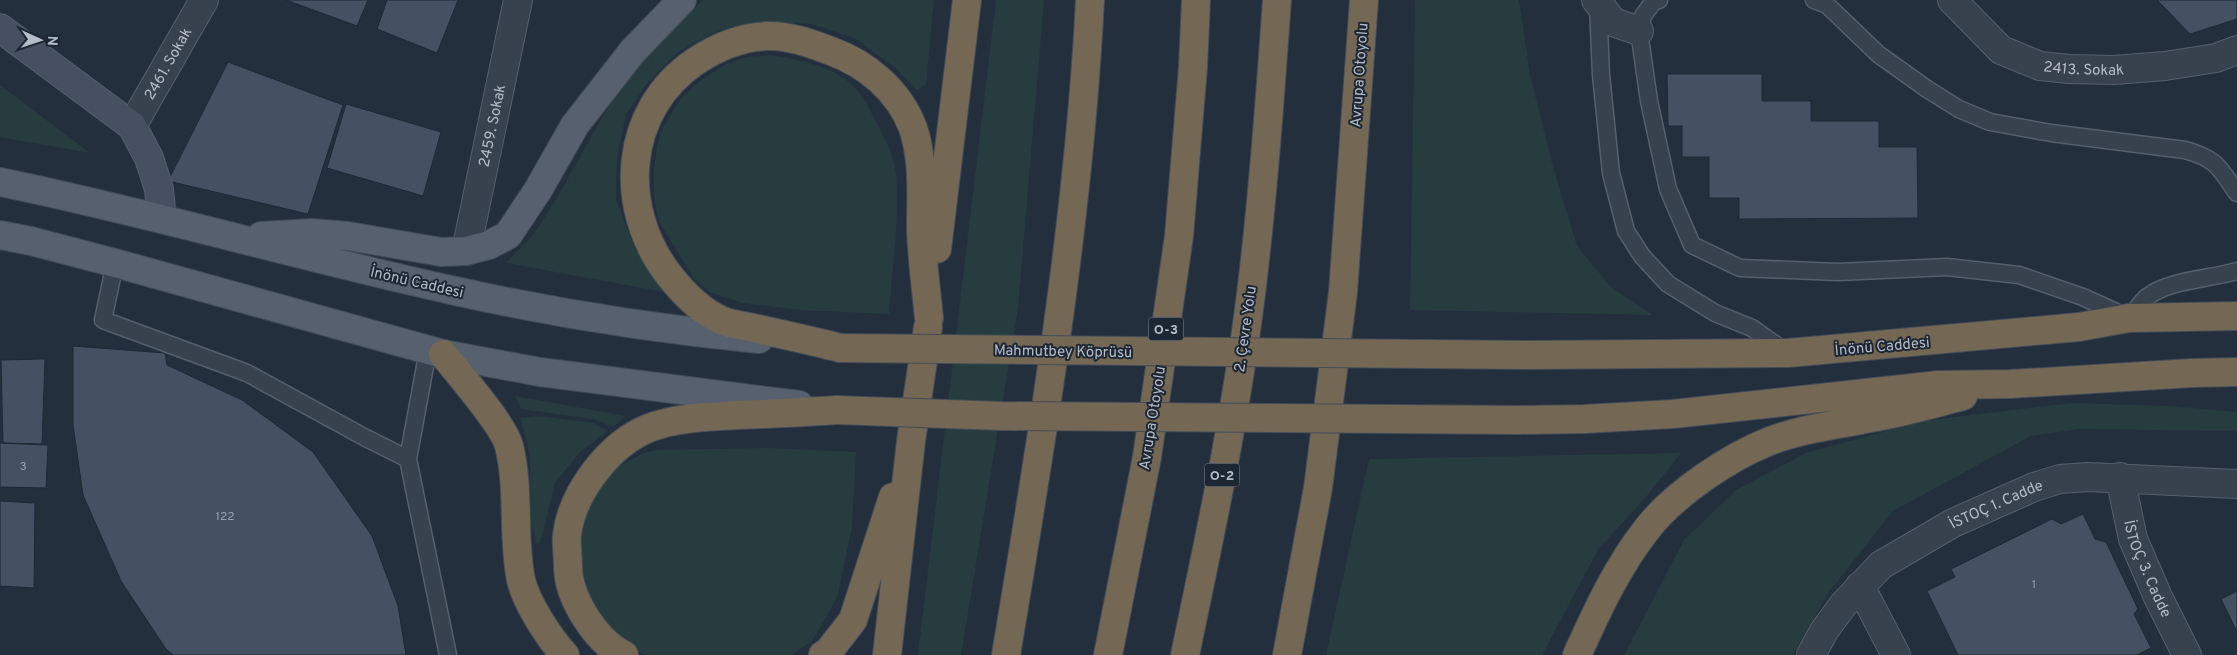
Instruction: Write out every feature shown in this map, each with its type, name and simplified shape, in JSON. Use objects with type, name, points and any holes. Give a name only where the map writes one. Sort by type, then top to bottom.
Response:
[{"type":"highway","points":[[887,655],[911,441],[929,318],[967,0]]},
{"type":"highway","points":[[1006,655],[1050,383],[1075,180],[1090,0]]},
{"type":"highway","name":"Avrupa Otoyolu","points":[[1108,655],[1147,457],[1179,236],[1193,67],[1196,0]]},
{"type":"highway","name":"2. Çevre Yolu","points":[[1186,655],[1222,473],[1251,294],[1271,92],[1277,0]]},
{"type":"highway","name":"Avrupa Otoyolu","points":[[1287,655],[1318,488],[1343,292],[1364,2]]},
{"type":"highway","name":"Mahmutbey Köprüsü","points":[[929,318],[921,228],[921,167],[912,127],[896,98],[875,74],[850,58],[819,46],[768,36],[723,46],[681,71],[663,90],[651,107],[640,133],[634,165],[641,224],[660,264],[677,285],[698,306],[723,321],[840,348],[1526,355]]},
{"type":"highway","name":"İnönü Caddesi","points":[[1526,355],[1788,353],[2079,327],[2129,318],[2237,316]]},
{"type":"highway","points":[[435,352],[496,423],[509,445],[516,488],[522,581],[552,641],[565,655]]},
{"type":"highway","points":[[624,655],[594,630],[578,604],[568,571],[567,534],[577,502],[596,470],[621,444],[648,428],[679,420],[837,410],[1000,416],[1584,419],[1673,414],[1939,385],[2010,384],[2192,372],[2237,372]]},
{"type":"highway","points":[[1577,655],[1606,592],[1648,528],[1685,492],[1713,471],[1770,441],[1808,430],[1885,416],[2010,384]]},
{"type":"highway","points":[[823,655],[829,651],[854,620],[911,441]]},
{"type":"main road","points":[[237,238],[312,233],[348,236],[441,252],[466,251],[488,245],[508,235],[538,190],[575,124],[632,52],[682,0]]},
{"type":"main road","name":"İnönü Caddesi","points":[[0,182],[88,200],[451,290],[562,312],[689,332],[840,348]]},
{"type":"main road","points":[[0,235],[116,263],[435,352],[540,372],[837,410]]},
{"type":"street","name":"2461. Sokak","points":[[132,126],[204,0]]},
{"type":"street","name":"2459. Sokak","points":[[466,251],[518,0]]},
{"type":"street","name":"2413. Sokak","points":[[1952,0],[2001,50],[2040,66],[2114,70],[2165,66],[2216,58],[2237,50]]},
{"type":"street","points":[[1597,2],[1613,22],[1639,31]]},
{"type":"street","points":[[0,28],[132,126],[149,158],[159,189],[162,219]]},
{"type":"street","name":"İSTOÇ 1. Cadde","points":[[1811,655],[1824,631],[1860,586],[1881,565],[1953,523],[1990,505],[2060,479],[2120,477],[2237,484]]},
{"type":"street","name":"İSTOÇ 3. Cadde","points":[[2120,477],[2133,539],[2158,597],[2187,655]]},
{"type":"street","points":[[1860,586],[1896,655]]},
{"type":"lane","points":[[1659,0],[1653,2],[1644,16],[1639,31],[1649,101],[1668,189],[1692,245],[1740,268],[1838,272],[1947,267],[2019,276],[2084,296],[2129,318],[2146,298],[2164,287],[2213,278],[2237,271]]},
{"type":"lane","points":[[1814,0],[1827,5],[1878,54],[1958,109],[1999,123],[2051,133],[2185,150],[2204,155],[2216,163],[2237,193]]},
{"type":"lane","points":[[1597,2],[1601,75],[1611,173],[1626,231],[1642,256],[1668,284],[1715,313],[1752,328],[1788,353]]},
{"type":"lane","points":[[116,263],[103,320],[247,373],[364,438],[408,459]]},
{"type":"lane","points":[[435,352],[408,459],[448,655]]},
{"type":"green space","points":[[703,0],[934,0],[926,84],[917,91],[894,67],[854,38],[812,24],[771,22],[740,25],[718,31],[678,52],[649,81],[626,114],[617,158],[616,200],[635,249],[664,292],[506,263],[534,234],[558,196],[608,107],[638,65]]},
{"type":"green space","points":[[996,0],[1044,0],[1018,308],[961,655],[918,655]]},
{"type":"green space","points":[[1415,0],[1519,0],[1530,75],[1553,167],[1577,246],[1612,288],[1653,315],[1410,310]]},
{"type":"green space","points":[[771,55],[822,67],[849,82],[857,89],[866,102],[887,144],[895,166],[897,190],[889,314],[800,310],[743,303],[710,292],[695,280],[659,222],[654,197],[654,166],[660,133],[681,98],[701,80],[726,64],[747,57]]},
{"type":"green space","points":[[0,85],[90,153],[0,137]]},
{"type":"green space","points":[[515,396],[626,416],[613,427],[593,419],[521,409]]},
{"type":"green space","points":[[2072,403],[2170,406],[2237,412],[2237,431],[2079,429],[2031,436],[1893,511],[1829,592],[1793,655],[1624,655],[1684,540],[1736,490],[1806,453],[1923,421]]},
{"type":"green space","points":[[538,416],[594,423],[608,431],[580,452],[555,483],[540,543],[536,544],[531,524],[530,454],[520,418]]},
{"type":"green space","points":[[769,448],[856,452],[852,527],[837,598],[812,641],[791,655],[646,655],[633,649],[610,631],[583,589],[579,531],[592,495],[612,470],[644,453],[656,450]]},
{"type":"green space","points":[[1681,453],[1646,497],[1599,548],[1542,655],[1326,655],[1369,459]]},
{"type":"building","points":[[286,0],[368,0],[357,26]]},
{"type":"building","points":[[387,0],[458,0],[437,53],[377,29]]},
{"type":"building","points":[[2157,0],[2237,0],[2237,19],[2190,34]]},
{"type":"building","points":[[228,62],[343,105],[308,214],[168,181]]},
{"type":"building","points":[[1667,74],[1762,74],[1762,101],[1811,101],[1811,121],[1879,121],[1879,147],[1917,147],[1918,218],[1739,219],[1739,198],[1709,198],[1709,157],[1682,157],[1682,126],[1668,126]]},
{"type":"building","points":[[346,104],[441,132],[423,196],[327,168]]},
{"type":"building","points":[[73,346],[165,353],[167,365],[242,400],[313,452],[372,536],[398,606],[406,655],[173,655],[166,649],[121,581],[83,495],[73,425]]},
{"type":"building","points":[[45,359],[42,444],[3,443],[1,360]]},
{"type":"building","points":[[0,443],[48,445],[46,488],[0,487]]},
{"type":"building","points":[[0,501],[35,503],[34,588],[0,586]]},
{"type":"building","points":[[2083,514],[2095,539],[2106,542],[2138,609],[2134,614],[2151,648],[2137,655],[1958,655],[1927,591],[1955,577],[1951,569],[2052,519],[2061,524]]},
{"type":"building","points":[[2237,591],[2237,632],[2221,599]]}]
